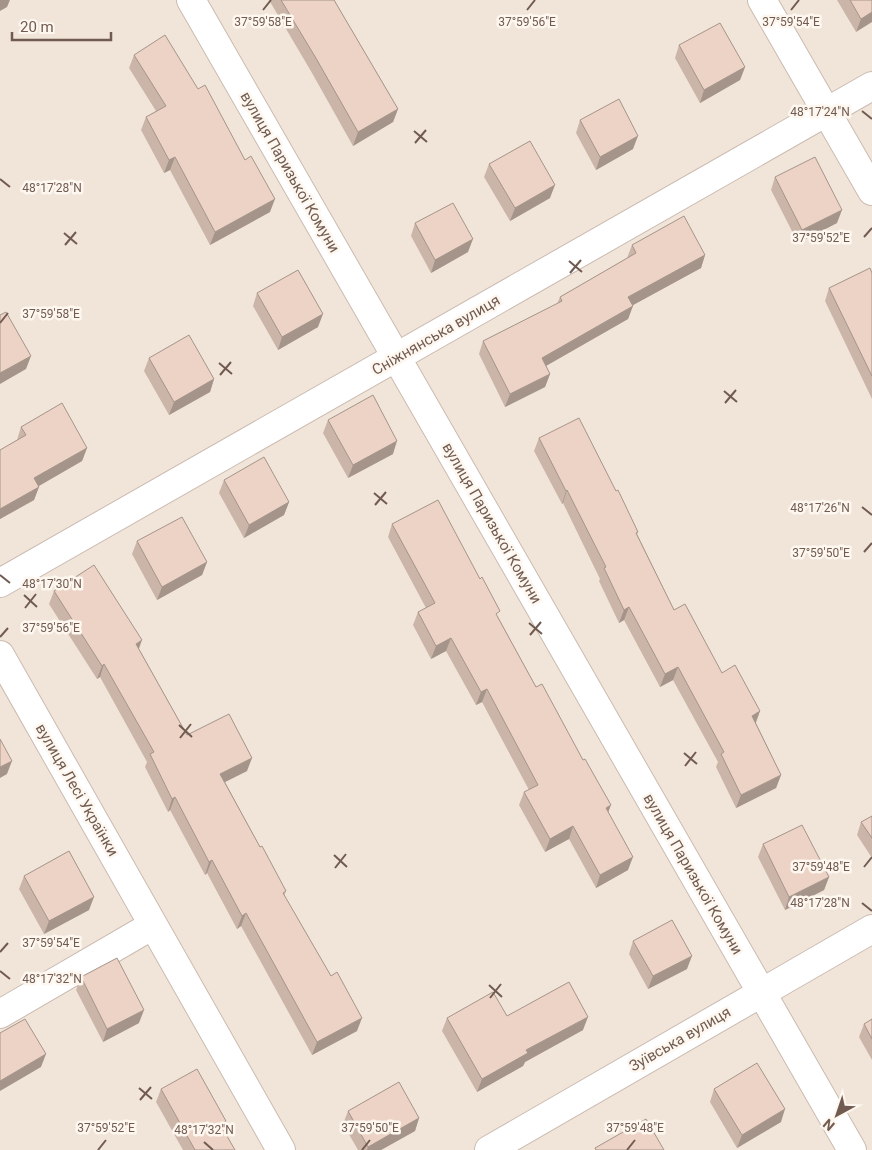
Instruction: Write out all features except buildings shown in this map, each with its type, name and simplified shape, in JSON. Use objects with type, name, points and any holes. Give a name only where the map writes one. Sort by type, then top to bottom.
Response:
[{"type":"street","name":"вулиця Паризької Комуни","points":[[191,0],[852,1150]]},
{"type":"street","points":[[762,0],[872,191]]},
{"type":"street","name":"Сніжнянська вулиця","points":[[0,583],[872,86]]},
{"type":"street","name":"вулиця Лесі Українки","points":[[0,655],[281,1150]]},
{"type":"street","points":[[0,1014],[153,925]]},
{"type":"street","name":"Зуївська вулиця","points":[[488,1150],[872,929]]},
{"type":"shaded area","points":[[0,0],[872,0],[872,1150],[0,1150]]}]
